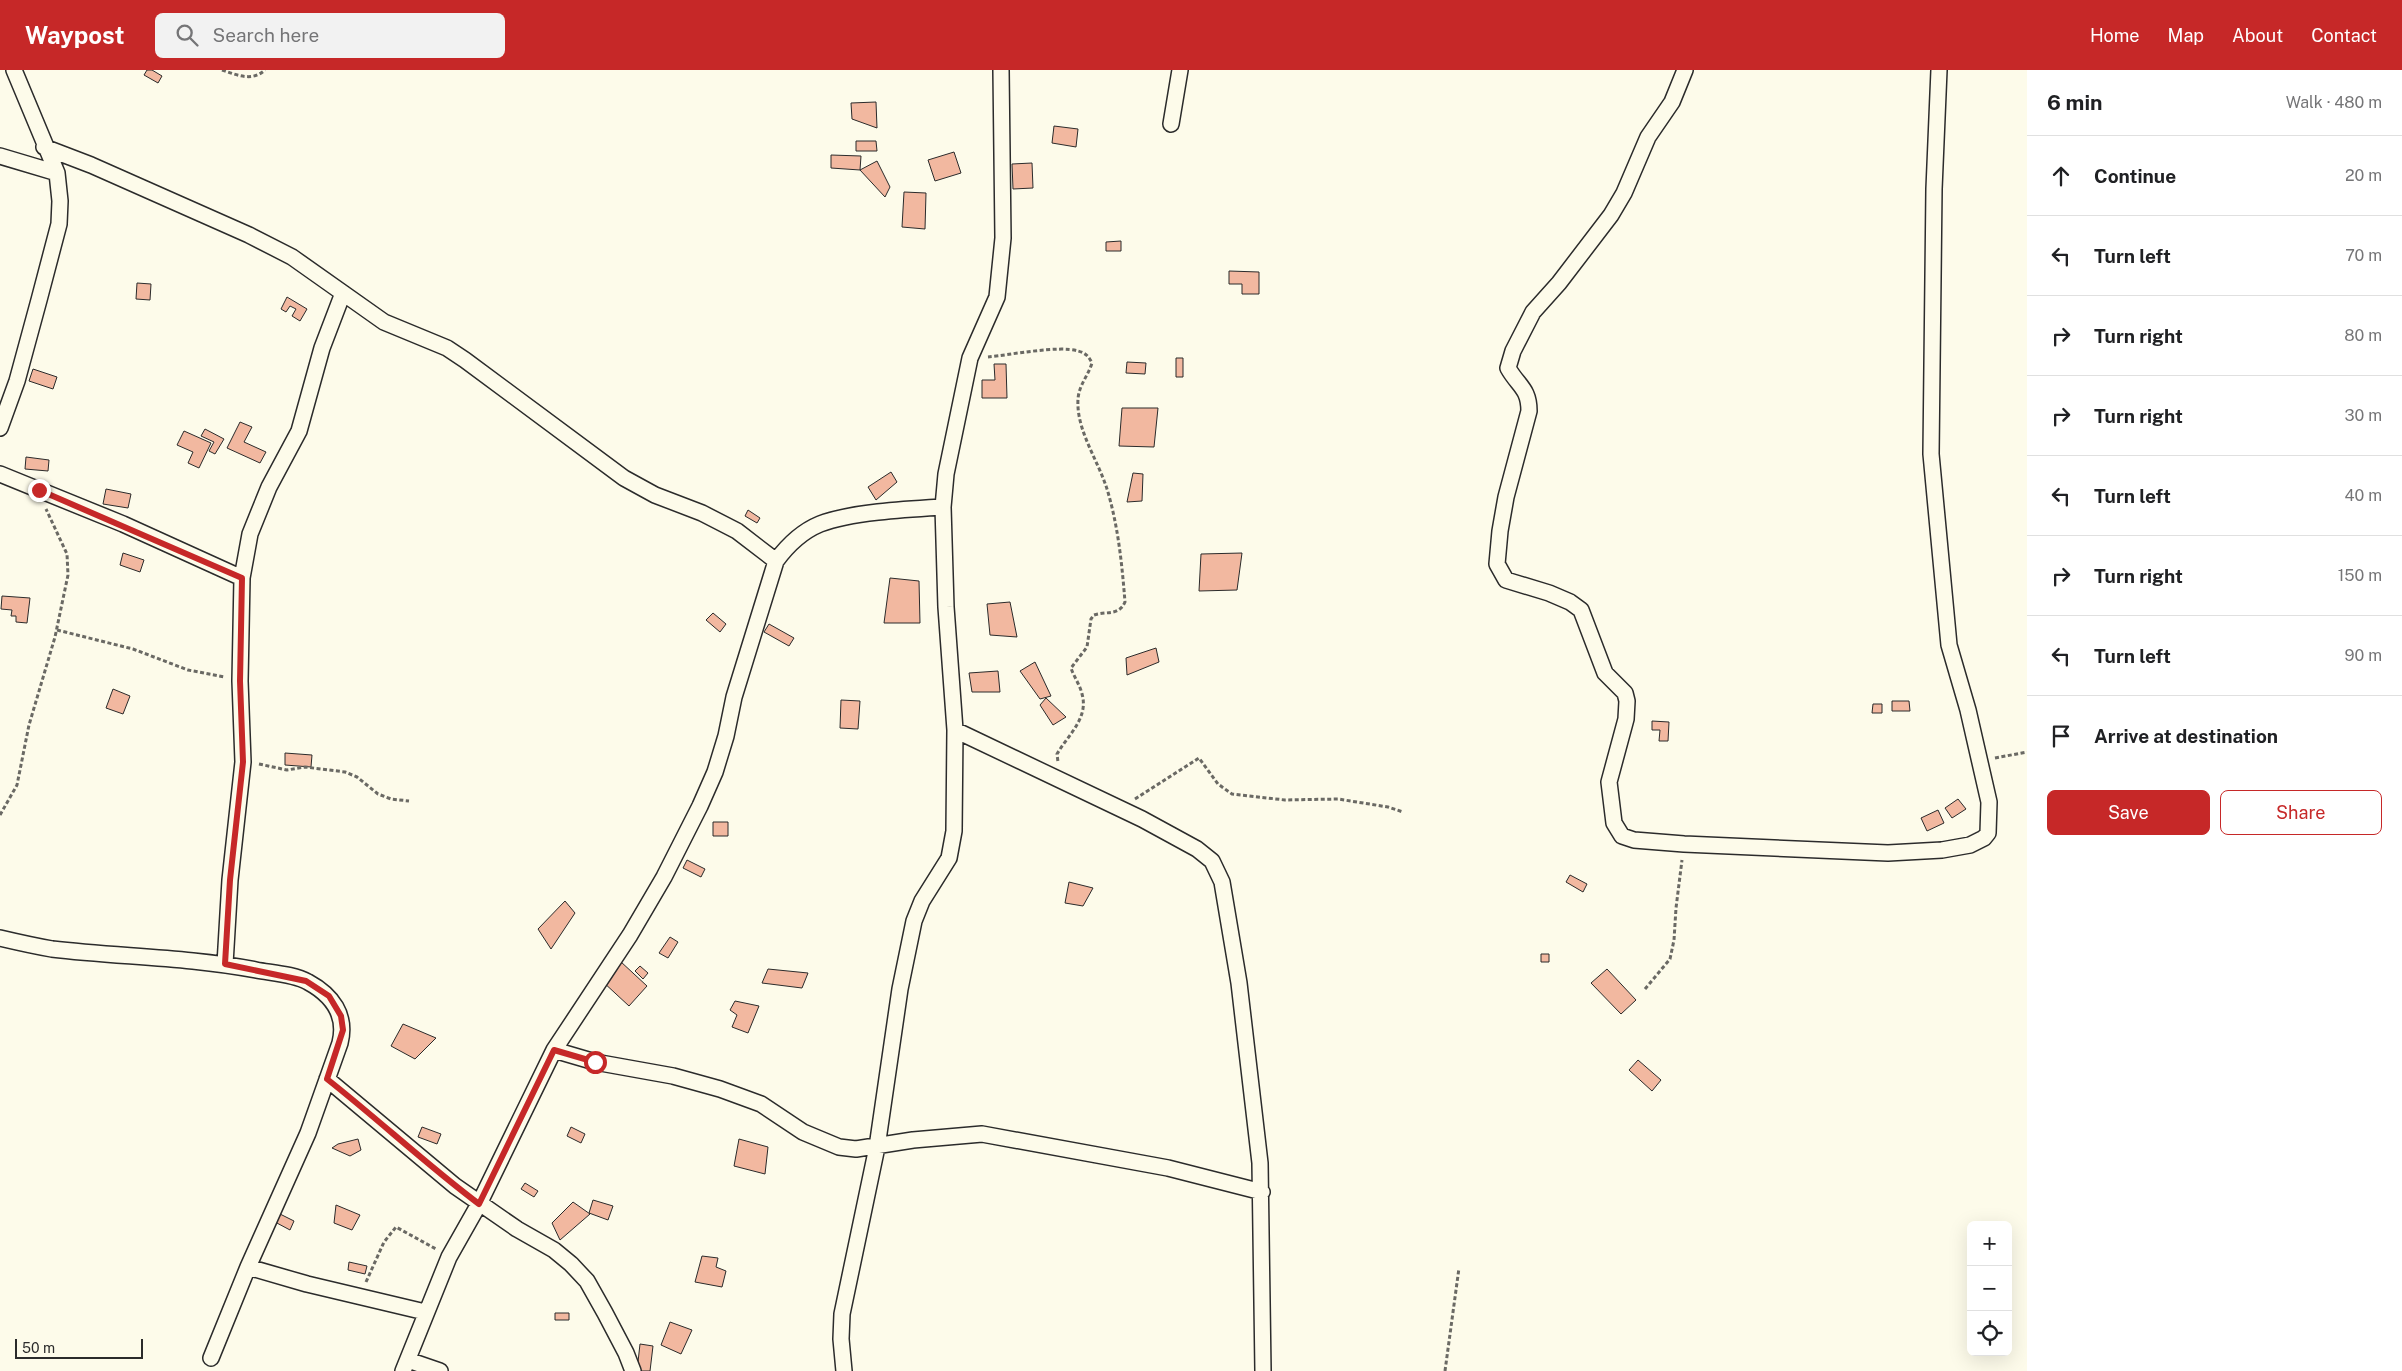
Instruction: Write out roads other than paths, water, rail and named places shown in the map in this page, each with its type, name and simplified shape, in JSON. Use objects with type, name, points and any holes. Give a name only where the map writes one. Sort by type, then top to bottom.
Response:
[{"type":"street","points":[[0,428],[17,381],[59,224],[60,201],[56,173],[14,70]]},
{"type":"street","points":[[844,1371],[840,1339],[842,1314],[877,1148],[900,989],[914,921],[922,901],[949,858],[954,831],[955,730],[946,607],[943,507],[946,474],[970,358],[997,297],[1003,209],[1001,70]]},
{"type":"street","points":[[1171,124],[1180,70]]},
{"type":"street","points":[[1685,70],[1672,102],[1648,137],[1624,193],[1611,215],[1559,283],[1533,312],[1513,351],[1508,368],[1513,377],[1523,386],[1529,399],[1529,411],[1506,496],[1497,564],[1506,580],[1549,592],[1570,602],[1581,610],[1605,673],[1625,693],[1627,701],[1626,719],[1609,782],[1614,823],[1622,836],[1634,840],[1684,844],[1888,853],[1942,850],[1979,842],[1988,833],[1990,809],[1968,710],[1949,645],[1931,454],[1934,189],[1939,70]]},
{"type":"street","points":[[44,147],[91,165],[249,235],[292,257],[384,322],[447,348],[624,478],[655,495],[702,513],[737,531],[776,561]]},
{"type":"street","points":[[0,156],[56,173]]},
{"type":"street","points":[[225,964],[230,880],[243,762],[240,681],[242,578],[250,534],[270,488],[299,431],[322,348],[343,293]]},
{"type":"street","points":[[0,474],[242,578]]},
{"type":"street","points":[[440,1371],[405,1365],[426,1312],[449,1257],[479,1204],[554,1050],[630,935],[664,877],[700,806],[715,772],[726,736],[734,697],[776,561],[786,547],[819,524],[838,518],[943,507]]},
{"type":"street","points":[[955,730],[1120,809],[1197,849],[1212,861],[1222,882],[1245,1026],[1262,1192],[1263,1371]]},
{"type":"street","points":[[0,938],[51,948],[156,956],[225,964],[306,981],[329,996],[341,1016],[343,1030],[308,1133],[248,1267],[211,1358]]},
{"type":"street","points":[[554,1050],[595,1062],[673,1076],[720,1089],[761,1104],[816,1138],[848,1148],[877,1148],[913,1140],[982,1134],[1168,1168],[1262,1192]]},
{"type":"street","points":[[327,1079],[391,1131],[428,1165],[479,1204],[554,1250],[571,1264],[587,1281],[626,1353],[632,1371]]},
{"type":"street","points":[[248,1267],[426,1312]]}]
